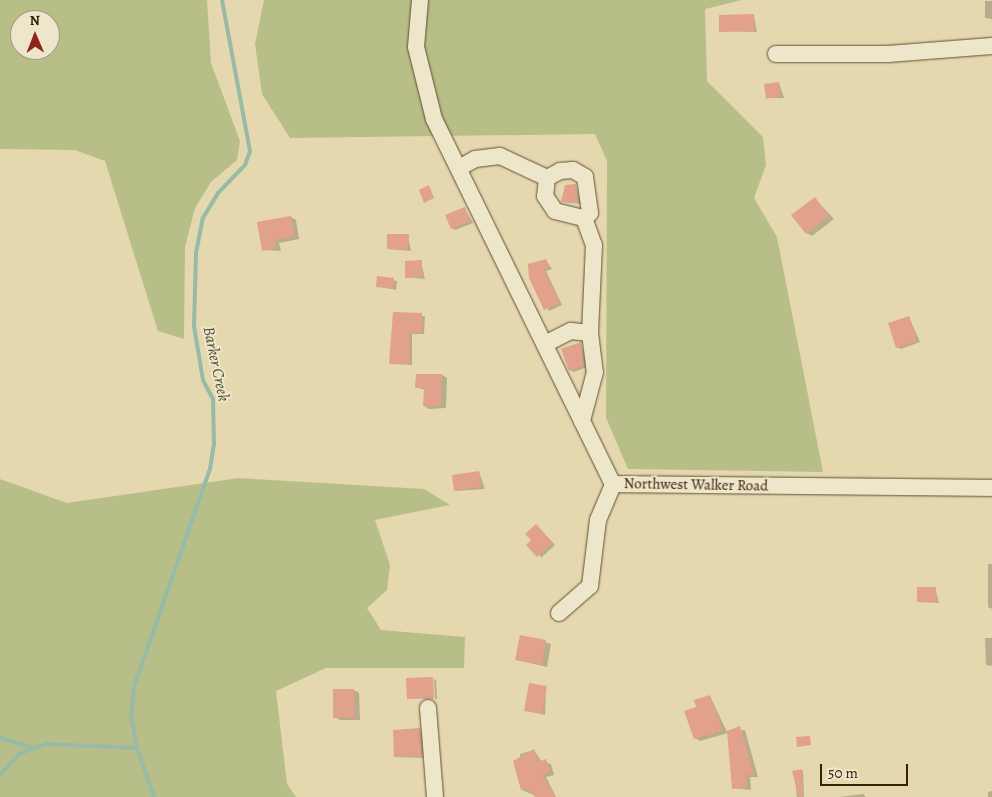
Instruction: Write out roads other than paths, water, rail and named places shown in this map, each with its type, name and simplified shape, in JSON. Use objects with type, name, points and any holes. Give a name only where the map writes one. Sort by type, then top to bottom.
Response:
[{"type":"street","name":"Northwest Walker Road","points":[[420,0],[416,47],[425,93],[456,163],[613,484],[992,488]]},
{"type":"street","points":[[776,54],[888,54],[992,46]]},
{"type":"street","points":[[456,163],[500,156],[547,178],[566,170],[585,177],[590,213],[584,218]]},
{"type":"street","points":[[547,178],[544,196],[555,211],[584,218]]},
{"type":"street","points":[[582,421],[595,372],[590,333],[594,245],[584,218]]},
{"type":"street","points":[[545,344],[571,331],[590,333]]},
{"type":"street","points":[[559,613],[590,586],[598,520],[613,484]]},
{"type":"street","points":[[428,708],[436,797]]},
{"type":"waterway","name":"Barker Creek","points":[[154,797],[137,748],[131,715],[134,687],[210,469],[214,445],[213,399],[203,380],[194,326],[196,253],[203,218],[218,193],[245,165],[250,151],[222,0]]},
{"type":"waterway","points":[[0,738],[33,748]]},
{"type":"waterway","points":[[0,775],[20,753],[46,744],[137,748]]}]
